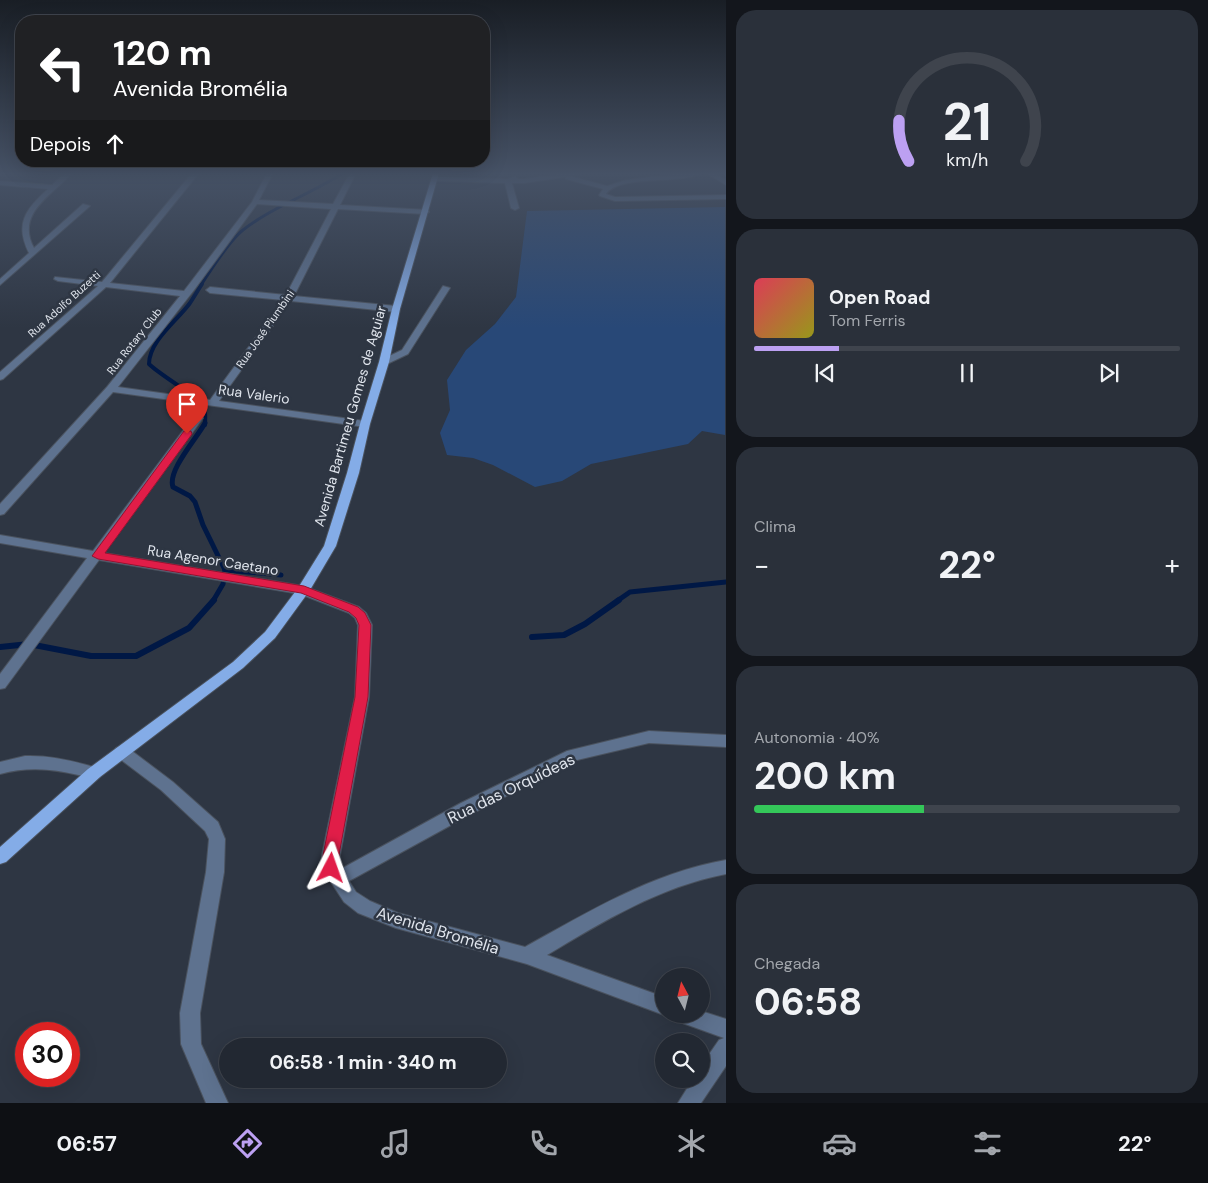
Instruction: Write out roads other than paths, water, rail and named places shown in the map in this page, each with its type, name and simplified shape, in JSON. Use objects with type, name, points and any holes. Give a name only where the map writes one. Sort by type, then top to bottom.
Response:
[{"type":"main road","name":"Avenida Bartimeu Gomes de Aguiar","points":[[0,857],[94,773],[238,665],[270,635],[304,590],[330,546],[353,473],[364,424],[384,362],[396,309],[421,224]]},
{"type":"street","points":[[26,224],[28,245],[33,253]]},
{"type":"street","points":[[0,283],[65,224]]},
{"type":"street","name":"Rua Adolfo Buzetti","points":[[0,377],[105,284],[154,224]]},
{"type":"street","name":"Rua Rotary Club","points":[[0,510],[111,389],[238,224]]},
{"type":"street","name":"Rua José Piumbini","points":[[210,402],[288,299],[325,224]]},
{"type":"street","points":[[0,275],[10,276]]},
{"type":"street","points":[[58,279],[186,294]]},
{"type":"street","points":[[384,362],[404,352],[446,288]]},
{"type":"street","points":[[210,290],[396,309]]},
{"type":"street","name":"Rua Valerio","points":[[111,389],[364,424]]},
{"type":"street","points":[[0,684],[98,556],[198,418]]},
{"type":"street","name":"Rua Agenor Caetano","points":[[0,539],[304,590]]},
{"type":"street","name":"Avenida Bromélia","points":[[304,590],[354,610],[361,616],[365,625],[362,697],[331,855],[331,868],[350,897],[396,920],[527,956],[655,1003]]},
{"type":"street","name":"Rua das Orquídeas","points":[[338,880],[467,808],[573,755],[649,737],[726,741]]},
{"type":"street","points":[[122,752],[167,786],[212,827],[217,839],[215,872],[190,1013],[190,1044],[216,1103]]},
{"type":"street","points":[[0,768],[29,761],[51,762],[94,773]]},
{"type":"street","points":[[527,956],[622,902],[702,870],[726,867]]},
{"type":"street","points":[[709,1023],[726,1029]]},
{"type":"street","points":[[689,1103],[726,1047]]},
{"type":"waterway","points":[[201,285],[238,234],[251,224]]},
{"type":"waterway","points":[[202,284],[185,310],[159,339],[150,356],[149,364],[201,404],[205,412],[205,423]]},
{"type":"waterway","points":[[205,423],[178,464],[172,480],[173,487],[190,496],[195,502],[203,525],[225,570]]},
{"type":"waterway","points":[[213,601],[223,584],[225,570]]},
{"type":"waterway","points":[[225,570],[281,575]]},
{"type":"waterway","points":[[617,601],[630,592],[726,582]]},
{"type":"waterway","points":[[0,647],[29,644],[91,656],[136,656],[189,628],[214,600]]},
{"type":"waterway","points":[[532,637],[564,635],[585,624],[619,600]]}]
